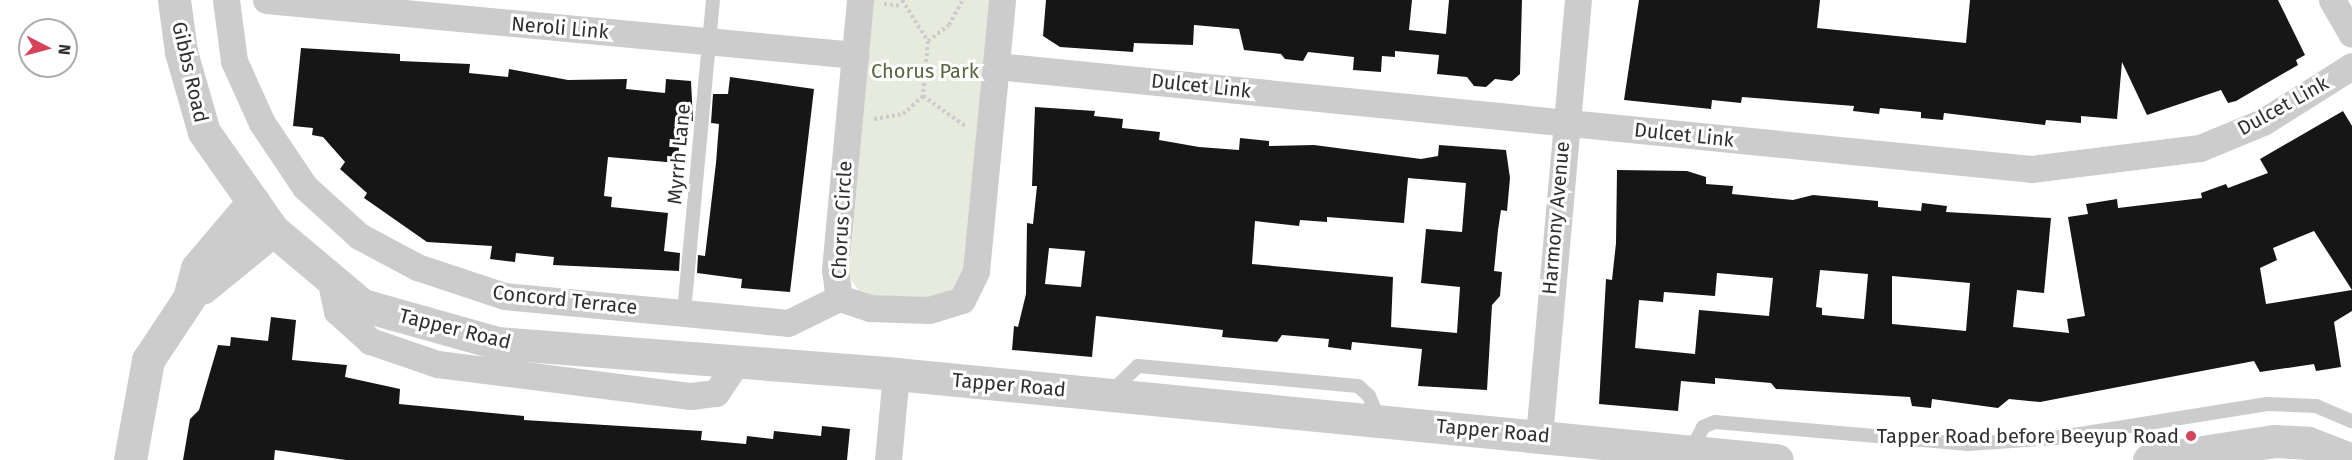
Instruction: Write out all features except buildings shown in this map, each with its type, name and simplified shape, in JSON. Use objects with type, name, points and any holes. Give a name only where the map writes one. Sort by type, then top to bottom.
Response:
[{"type":"street","name":"Gibbs Road","points":[[174,0],[181,52],[204,132],[273,230]]},
{"type":"street","name":"Concord Terrace","points":[[226,0],[234,61],[262,123],[305,187],[359,236],[417,267],[504,296],[788,323],[839,298]]},
{"type":"street","name":"Neroli Link","points":[[266,0],[855,55]]},
{"type":"street","name":"Chorus Circle","points":[[860,0],[835,270],[839,298],[870,308],[929,310],[962,300],[976,272],[1002,0]]},
{"type":"street","name":"Harmony Avenue","points":[[1539,436],[1564,123],[1578,0]]},
{"type":"street","points":[[2332,0],[2352,34]]},
{"type":"street","name":"Dulcet Link","points":[[996,66],[2031,169],[2080,167],[2200,148],[2263,122],[2352,66]]},
{"type":"street","points":[[189,298],[197,268],[253,202]]},
{"type":"street","points":[[130,460],[148,360],[189,298],[273,230]]},
{"type":"street","name":"Tapper Road","points":[[273,230],[331,283],[362,305],[497,343],[896,375],[1777,460]]},
{"type":"street","points":[[888,460],[896,375]]},
{"type":"street","points":[[2148,460],[2274,441],[2308,443],[2352,460]]},
{"type":"lane","name":"Myrrh Lane","points":[[684,312],[713,0]]},
{"type":"lane","points":[[1691,450],[1703,427],[1715,422],[1987,444],[2276,404],[2316,405],[2352,421]]},
{"type":"path","points":[[849,117],[894,118],[923,96],[928,42],[902,0]]},
{"type":"path","points":[[928,42],[949,25],[963,0]]},
{"type":"path","points":[[923,96],[958,123],[990,129]]},
{"type":"green space","name":"Chorus Park","points":[[873,0],[990,0],[963,280],[951,298],[862,295],[849,277]]},
{"type":"place","name":"Tapper Road before Beeyup Road","points":[[2191,436]]}]
